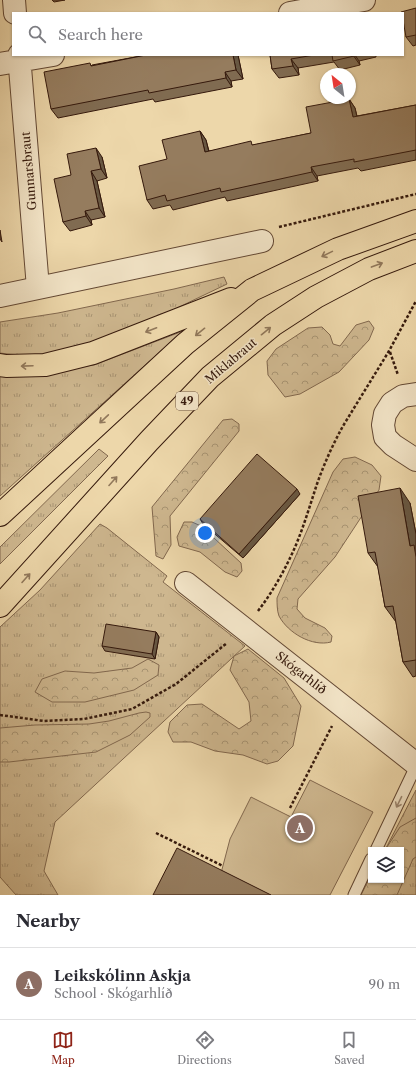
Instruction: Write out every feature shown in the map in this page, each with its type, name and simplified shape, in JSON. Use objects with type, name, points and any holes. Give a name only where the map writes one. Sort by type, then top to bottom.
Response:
[{"type":"highway","points":[[0,365],[45,365],[93,352],[252,290],[338,249],[416,221]]},
{"type":"highway","name":"Miklabraut","points":[[0,606],[149,441],[210,377],[273,325],[316,297],[369,269],[416,251]]},
{"type":"highway","points":[[0,516],[185,344],[252,290]]},
{"type":"street","points":[[14,0],[15,12]]},
{"type":"street","points":[[296,12],[364,0]]},
{"type":"street","points":[[13,60],[46,56]]},
{"type":"street","name":"Gunnarsbraut","points":[[13,60],[38,288]]},
{"type":"street","points":[[0,296],[262,241]]},
{"type":"street","points":[[406,389],[392,403],[385,414],[383,425],[385,437],[393,445],[416,460]]},
{"type":"street","name":"Skógarhlíð","points":[[186,583],[416,765]]},
{"type":"lane","points":[[377,847],[416,765]]},
{"type":"lane","points":[[354,895],[368,865]]},
{"type":"path","points":[[262,241],[275,228],[416,194]]},
{"type":"path","points":[[0,714],[44,721],[84,719],[132,709],[176,684],[212,656],[243,628],[270,594],[291,556],[304,524],[318,482],[338,436],[389,351],[416,301]]},
{"type":"path","points":[[389,351],[406,389]]},
{"type":"path","points":[[290,808],[334,720]]},
{"type":"path","points":[[156,833],[223,866]]},
{"type":"green space","points":[[224,277],[227,284],[152,320],[84,347],[35,356],[0,353],[0,322],[58,313]]},
{"type":"green space","points":[[369,321],[374,328],[369,340],[339,372],[300,394],[285,397],[268,375],[267,361],[276,349],[308,328],[322,327],[330,335],[333,344],[340,346],[356,325]]},
{"type":"green space","points":[[183,331],[0,496],[0,373],[38,372],[94,365]]},
{"type":"green space","points":[[232,419],[239,424],[239,431],[170,516],[171,545],[163,559],[156,556],[152,507],[223,420]]},
{"type":"green space","points":[[99,449],[108,456],[0,564],[0,547]]},
{"type":"green space","points":[[355,457],[372,465],[381,476],[379,490],[335,557],[298,599],[297,609],[305,618],[325,628],[332,636],[331,642],[316,642],[301,637],[288,628],[278,614],[277,598],[333,472],[343,459]]},
{"type":"green space","points":[[184,522],[192,522],[201,526],[241,563],[242,571],[237,577],[225,572],[200,552],[179,546],[177,537]]},
{"type":"green space","points":[[100,524],[167,576],[163,582],[245,646],[55,822],[44,871],[58,895],[16,895],[0,877],[0,627],[40,590]]},
{"type":"green space","points":[[248,649],[284,678],[301,706],[293,746],[278,761],[267,764],[243,755],[215,751],[191,742],[173,742],[168,732],[170,722],[187,705],[202,704],[239,729],[251,721],[249,702],[230,670],[234,656]]},
{"type":"green space","points":[[148,659],[159,665],[158,675],[134,690],[85,702],[52,702],[35,692],[42,679],[65,671],[94,673],[132,668]]},
{"type":"green space","points":[[146,712],[150,713],[150,717],[130,735],[96,752],[0,762],[0,728],[35,725],[89,724]]},
{"type":"green space","points":[[310,780],[373,812],[330,895],[255,895],[220,877],[230,839],[251,797],[291,817]]},
{"type":"green space","points":[[416,790],[416,895],[362,895],[369,883],[404,883],[404,847],[387,847]]},
{"type":"green space","points":[[416,818],[416,857],[413,859],[404,879],[404,847],[387,847],[400,827]]},
{"type":"green space","points":[[368,881],[368,883],[402,883],[397,895],[361,895]]},
{"type":"building","points":[[416,8],[416,35],[406,37],[404,12],[401,12]]},
{"type":"building","points":[[141,56],[233,56],[236,70],[225,72],[226,78],[149,93],[148,90],[51,109],[44,72],[90,63],[91,66]]},
{"type":"building","points":[[270,56],[308,56],[291,59],[293,66],[272,69]]},
{"type":"building","points":[[332,56],[354,56],[333,61]]},
{"type":"building","points":[[322,104],[350,104],[353,117],[416,105],[416,150],[354,162],[354,159],[311,167],[312,172],[221,192],[220,188],[167,201],[165,195],[147,200],[139,166],[167,159],[162,140],[200,131],[205,152],[251,141],[252,145],[311,133],[306,107]]},
{"type":"building","points":[[96,148],[101,169],[91,171],[99,208],[85,211],[86,216],[63,222],[54,179],[71,175],[67,154]]},
{"type":"building","points":[[257,454],[297,489],[239,554],[200,519]]},
{"type":"building","points":[[400,488],[410,546],[414,545],[416,557],[416,660],[403,662],[393,606],[385,607],[375,552],[368,553],[358,496]]},
{"type":"building","points":[[106,624],[156,632],[152,654],[102,646]]},
{"type":"building","points":[[177,848],[271,895],[153,895]]},
{"type":"place","name":"Leikskólinn Askja","points":[[300,828]]}]
